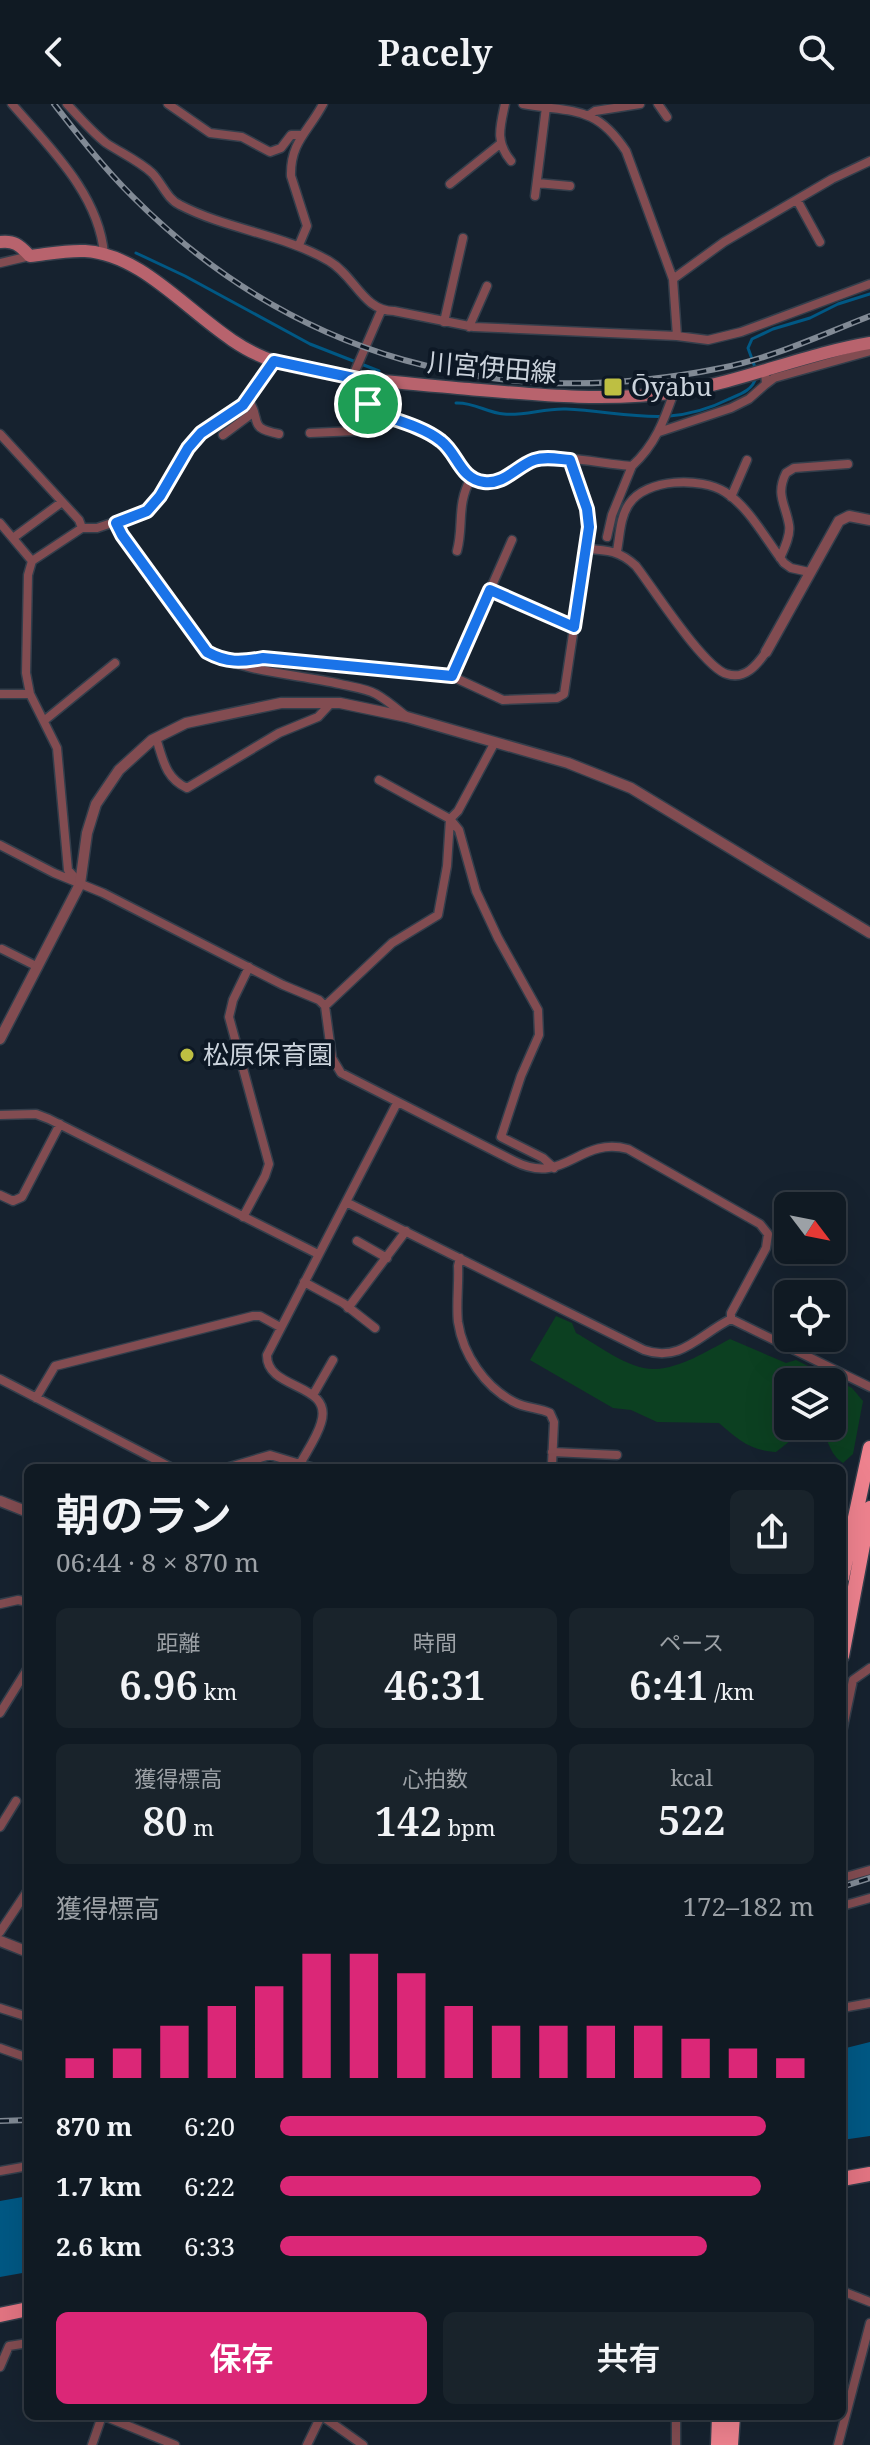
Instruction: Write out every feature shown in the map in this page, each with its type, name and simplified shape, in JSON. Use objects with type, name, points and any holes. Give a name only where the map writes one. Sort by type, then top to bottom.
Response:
[{"type":"highway","points":[[846,1619],[870,1448]]},
{"type":"highway","points":[[851,1572],[870,1508]]},
{"type":"highway","points":[[718,2445],[719,2420]]},
{"type":"highway","points":[[731,2445],[733,2420]]},
{"type":"main road","points":[[0,242],[17,243],[30,256]]},
{"type":"main road","name":"川宮伊田線","points":[[30,256],[84,250],[104,254],[158,282],[203,320],[274,361],[358,379],[566,397],[674,392],[766,378],[811,357],[870,343]]},
{"type":"main road","points":[[846,2178],[870,2174]]},
{"type":"main road","points":[[0,2315],[24,2310]]},
{"type":"street","points":[[12,104],[88,199],[103,238],[104,254]]},
{"type":"street","points":[[67,104],[104,141],[152,173],[179,205],[224,223],[299,245],[346,274],[370,304],[381,311],[469,327],[708,340],[741,332],[870,284]]},
{"type":"street","points":[[168,104],[210,133],[242,137],[270,152],[281,148],[291,135],[301,135]]},
{"type":"street","points":[[299,245],[307,226],[291,167],[301,135],[323,104]]},
{"type":"street","points":[[505,104],[500,144],[511,161]]},
{"type":"street","points":[[523,104],[589,115],[610,130],[626,151],[673,279],[677,336]]},
{"type":"street","points":[[589,115],[618,106],[640,104]]},
{"type":"street","points":[[535,196],[546,107]]},
{"type":"street","points":[[450,184],[500,144]]},
{"type":"street","points":[[673,279],[724,242],[870,161]]},
{"type":"street","points":[[537,183],[570,186]]},
{"type":"street","points":[[797,200],[820,242]]},
{"type":"street","points":[[444,322],[463,238]]},
{"type":"street","points":[[0,263],[30,256]]},
{"type":"street","points":[[469,327],[487,286]]},
{"type":"street","points":[[381,311],[358,379],[373,412],[442,441],[466,475],[488,483],[501,480],[533,460],[544,457],[632,466]]},
{"type":"street","points":[[659,432],[749,399],[766,378],[870,351]]},
{"type":"street","points":[[80,884],[68,870],[57,748],[30,694],[26,673],[28,575],[32,561],[82,528],[97,528],[147,511],[160,496],[188,448],[201,433],[243,405],[274,361]]},
{"type":"street","points":[[607,537],[612,515],[632,466],[647,453],[659,432],[674,392]]},
{"type":"street","points":[[248,399],[260,430],[279,434]]},
{"type":"street","points":[[223,435],[254,412]]},
{"type":"street","points":[[310,433],[357,431],[373,412]]},
{"type":"street","points":[[0,434],[79,520],[82,528]]},
{"type":"street","points":[[238,663],[263,658],[452,676],[503,700],[557,698],[564,694],[589,527],[587,509],[570,460]]},
{"type":"street","points":[[731,497],[747,460]]},
{"type":"street","points":[[780,558],[790,529],[782,506],[781,491],[786,473],[794,468],[848,464]]},
{"type":"street","points":[[457,551],[461,505],[471,478]]},
{"type":"street","points":[[617,551],[623,514],[631,500],[643,492],[682,481],[712,485],[731,497],[740,504],[780,558],[791,568],[809,572]]},
{"type":"street","points":[[13,538],[62,502]]},
{"type":"street","points":[[586,549],[617,551],[636,566],[714,668],[735,676],[750,671],[766,652],[839,521],[849,516],[870,520]]},
{"type":"street","points":[[0,523],[32,561]]},
{"type":"street","points":[[116,523],[207,652],[219,659],[365,690],[384,699],[407,717]]},
{"type":"street","points":[[452,676],[512,540]]},
{"type":"street","points":[[490,590],[574,627]]},
{"type":"street","points":[[45,720],[115,663]]},
{"type":"street","points":[[0,694],[30,694]]},
{"type":"street","points":[[0,1039],[80,884],[87,833],[96,804],[119,770],[156,738],[186,723],[281,703],[331,703],[407,717],[568,763],[631,788],[870,933]]},
{"type":"street","points":[[156,738],[164,764],[174,782],[187,788],[279,733],[318,717],[331,703]]},
{"type":"street","points":[[325,1006],[392,943],[438,915],[447,866],[450,819],[458,811],[495,742]]},
{"type":"street","points":[[379,780],[450,819],[459,830],[476,891],[538,1010],[539,1035],[521,1076],[501,1137],[543,1158],[554,1168]]},
{"type":"street","points":[[0,845],[319,1000],[325,1006],[335,1066],[341,1073],[397,1103],[526,1167],[554,1168],[597,1147],[613,1145],[628,1149],[760,1224],[768,1234],[766,1248],[731,1313],[731,1319]]},
{"type":"street","points":[[2,949],[38,967]]},
{"type":"street","points":[[243,1217],[269,1164],[229,1017],[233,1000],[249,967]]},
{"type":"street","points":[[240,1464],[270,1455],[300,1464],[321,1426],[322,1406],[313,1395],[270,1370],[267,1355],[397,1103]]},
{"type":"street","points":[[0,1115],[36,1114],[60,1124],[318,1254]]},
{"type":"street","points":[[0,1195],[13,1201],[22,1197],[60,1124]]},
{"type":"street","points":[[346,1202],[656,1354],[669,1355],[679,1351],[731,1319]]},
{"type":"street","points":[[348,1308],[406,1231]]},
{"type":"street","points":[[357,1241],[387,1258]]},
{"type":"street","points":[[460,1258],[458,1320],[462,1340],[475,1366],[492,1388],[517,1404],[550,1413],[554,1422],[552,1464]]},
{"type":"street","points":[[304,1282],[375,1328]]},
{"type":"street","points":[[36,1398],[55,1366],[253,1316],[260,1316],[280,1327]]},
{"type":"street","points":[[731,1319],[869,1387]]},
{"type":"street","points":[[313,1395],[333,1360]]},
{"type":"street","points":[[0,1379],[164,1464]]},
{"type":"street","points":[[552,1452],[617,1455]]},
{"type":"street","points":[[0,1501],[24,1510]]},
{"type":"street","points":[[0,1604],[24,1601]]},
{"type":"street","points":[[846,1713],[853,1680],[870,1668]]},
{"type":"street","points":[[0,1713],[24,1674]]},
{"type":"street","points":[[0,1827],[16,1801]]},
{"type":"street","points":[[846,1877],[870,1870]]},
{"type":"street","points":[[0,1932],[24,1896]]},
{"type":"street","points":[[846,1905],[870,1898]]},
{"type":"street","points":[[0,1941],[24,1950]]},
{"type":"street","points":[[846,2007],[870,2003]]},
{"type":"street","points":[[0,2008],[24,2016]]},
{"type":"street","points":[[0,2048],[24,2057]]},
{"type":"street","points":[[0,2171],[24,2167]]},
{"type":"street","points":[[846,2293],[870,2302]]},
{"type":"street","points":[[846,2414],[870,2323]]},
{"type":"street","points":[[0,2367],[9,2346],[24,2344]]},
{"type":"street","points":[[92,2445],[102,2420]]},
{"type":"street","points":[[111,2420],[175,2445]]},
{"type":"street","points":[[307,2445],[319,2420]]},
{"type":"street","points":[[327,2420],[363,2445]]},
{"type":"street","points":[[676,2420],[676,2445]]},
{"type":"street","points":[[838,2445],[845,2420]]},
{"type":"green space","points":[[556,1316],[572,1323],[576,1333],[604,1350],[645,1368],[674,1366],[730,1339],[786,1363],[796,1360],[812,1368],[774,1368],[774,1440],[791,1440],[776,1452],[745,1443],[719,1423],[657,1422],[631,1410],[613,1408],[530,1360]]},
{"type":"green space","points":[[846,1385],[863,1401],[853,1454],[843,1463],[831,1450],[827,1440],[846,1440]]},
{"type":"water","points":[[870,2042],[870,2136],[846,2139],[846,2048]]},
{"type":"water","points":[[24,2197],[24,2273],[0,2277],[0,2201]]},
{"type":"waterway","points":[[136,253],[310,344],[379,371]]},
{"type":"waterway","points":[[756,370],[748,348],[752,339],[870,294]]},
{"type":"waterway","points":[[456,403],[504,414],[566,409],[667,416],[687,414],[738,395],[749,388],[756,377]]},
{"type":"railway","points":[[54,104],[121,185],[195,252],[261,298],[331,334],[404,360],[480,376],[558,383],[639,380],[740,364],[870,316]]},
{"type":"railway","points":[[846,1886],[870,1878]]},
{"type":"railway","points":[[0,2121],[24,2120]]},
{"type":"place","name":"Ōyabu","points":[[613,387]]},
{"type":"place","name":"松原保育園","points":[[187,1055]]},
{"type":"route","points":[[274,361],[363,380],[368,404],[373,412],[442,441],[466,475],[475,481],[488,483],[501,480],[533,460],[544,457],[570,460],[587,509],[589,527],[574,627],[490,590],[452,676],[263,658],[238,663],[219,659],[207,652],[116,523],[147,511],[160,496],[188,448],[201,433],[243,405],[274,361]]}]
